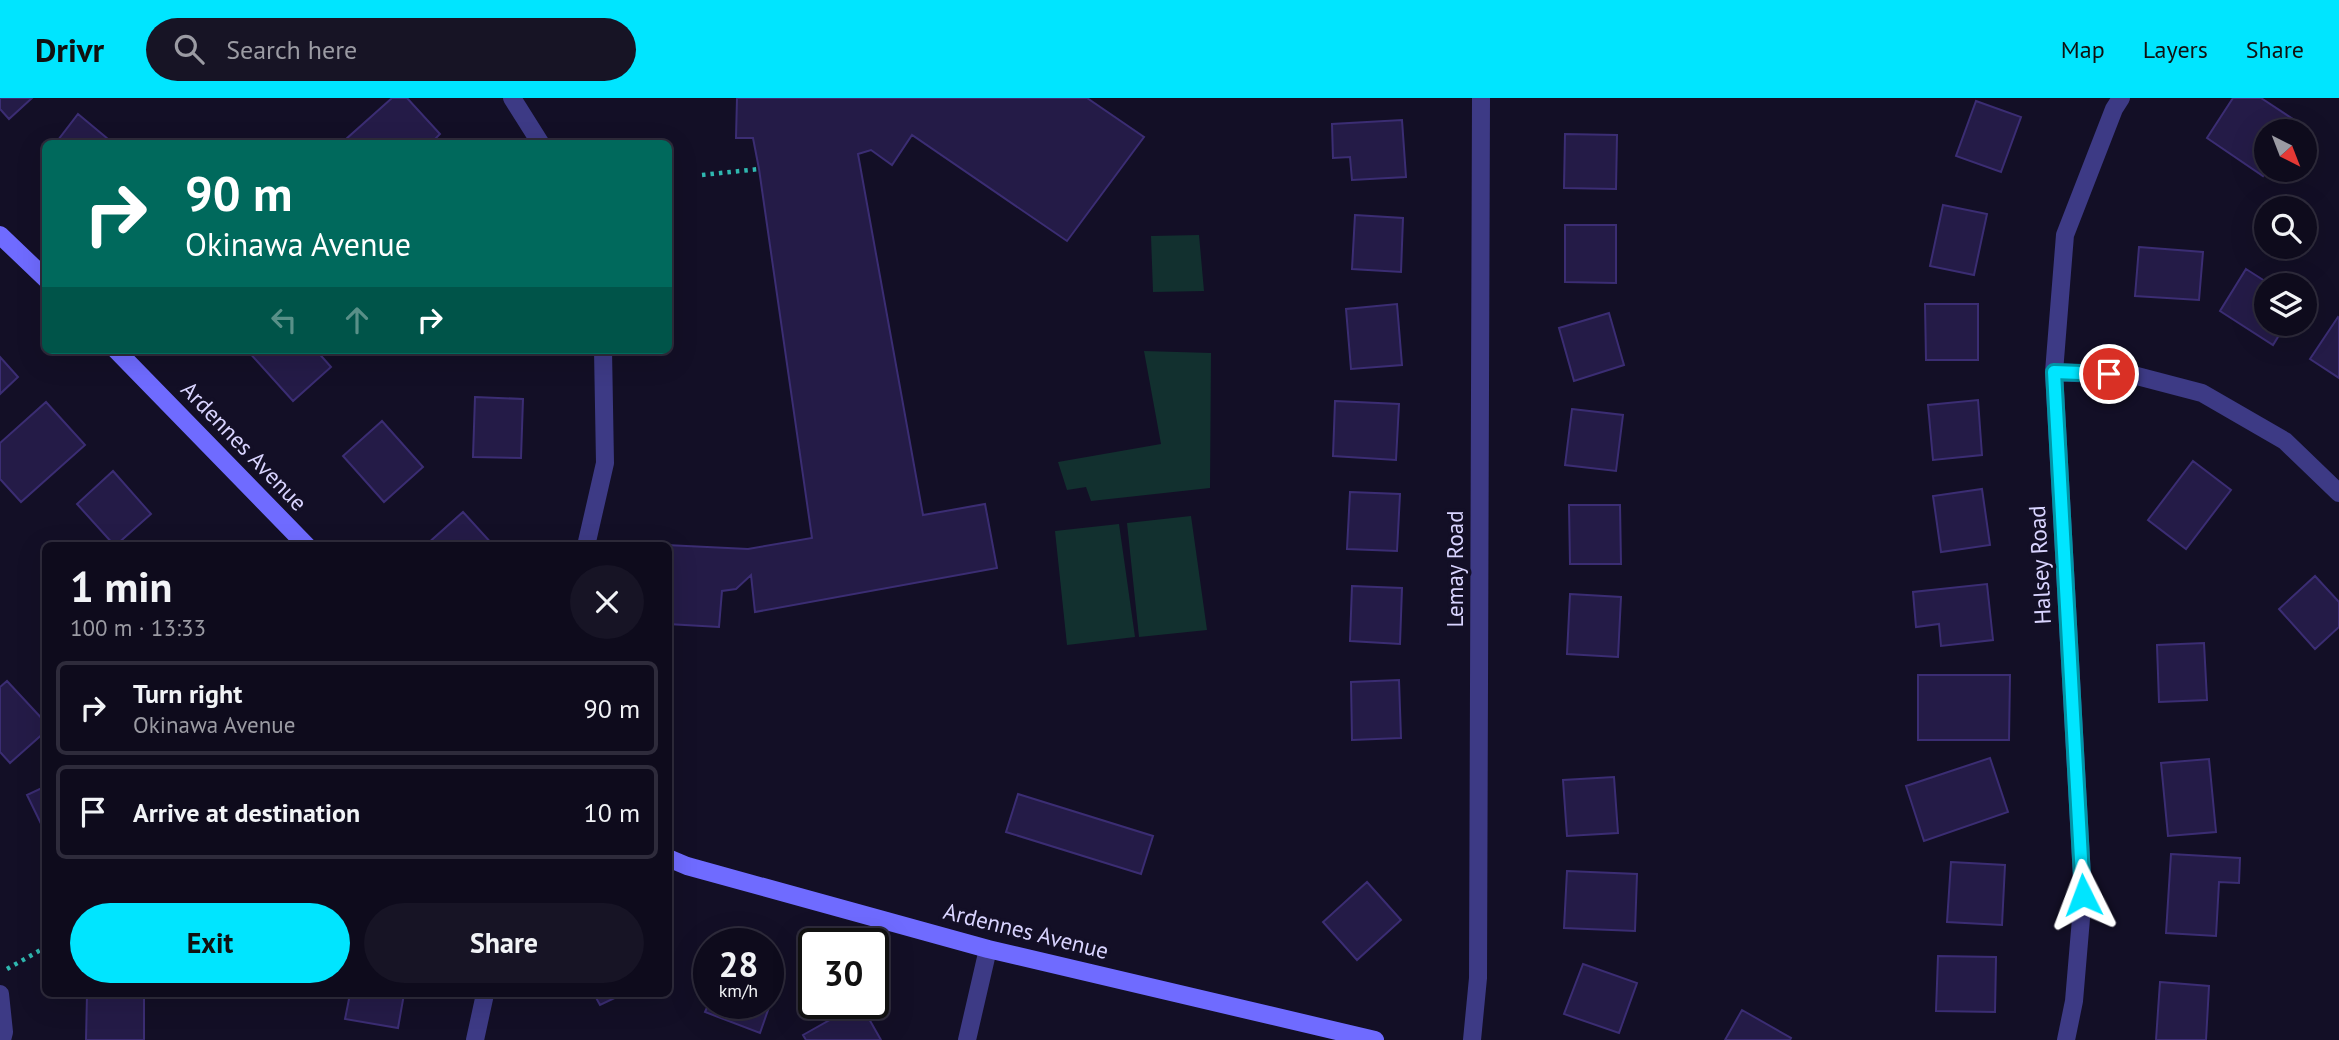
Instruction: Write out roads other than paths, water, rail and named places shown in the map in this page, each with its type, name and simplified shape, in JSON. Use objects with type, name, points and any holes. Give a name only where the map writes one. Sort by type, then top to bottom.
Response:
[{"type":"street","points":[[512,98],[538,140]]},
{"type":"street","name":"Lemay Road","points":[[1472,1040],[1478,964],[1481,98]]},
{"type":"street","name":"Halsey Road","points":[[2066,1040],[2074,1001],[2083,895],[2054,372],[2065,235],[2114,109],[2121,98]]},
{"type":"street","points":[[0,235],[42,275]]},
{"type":"street","name":"Ardennes Avenue","points":[[120,354],[303,542]]},
{"type":"street","points":[[587,542],[605,463],[603,354]]},
{"type":"street","points":[[2054,372],[2137,376],[2202,393],[2285,441],[2339,493]]},
{"type":"street","name":"Ardennes Avenue","points":[[672,860],[988,949],[1375,1040]]},
{"type":"street","points":[[967,1040],[988,949]]},
{"type":"street","points":[[0,994],[2,1040]]},
{"type":"street","points":[[474,1040],[484,997]]}]
